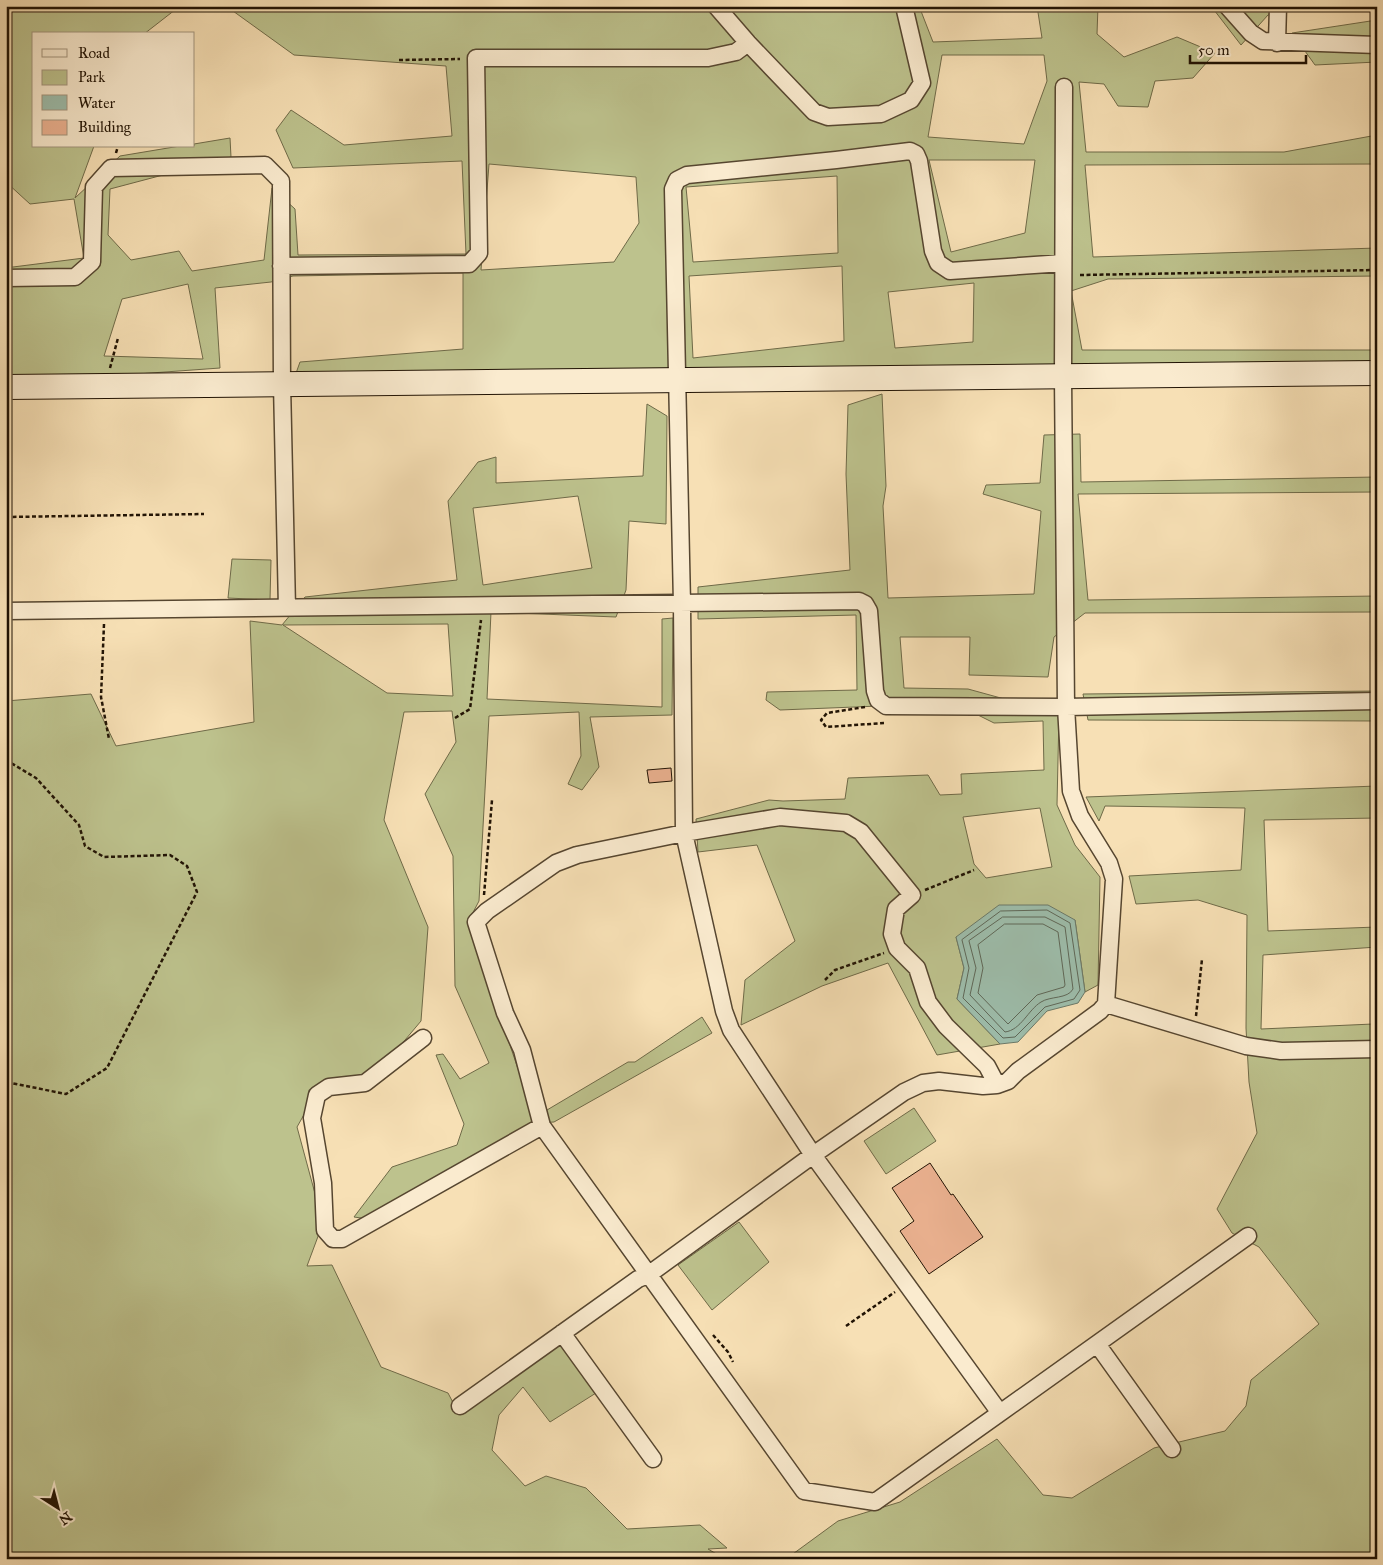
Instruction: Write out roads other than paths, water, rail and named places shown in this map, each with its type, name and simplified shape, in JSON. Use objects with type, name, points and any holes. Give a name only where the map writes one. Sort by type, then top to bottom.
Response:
[{"type":"street","points":[[716,6],[748,44],[814,112],[828,117],[881,114],[911,100],[922,83],[904,6]]},
{"type":"street","points":[[1227,6],[1251,33],[1262,41],[1377,45]]},
{"type":"street","points":[[1277,43],[1278,6]]},
{"type":"street","points":[[282,266],[469,264],[479,253],[476,58],[708,58],[736,52],[748,44]]},
{"type":"street","points":[[460,1406],[638,1279],[648,1275],[813,1155],[904,1092],[923,1083],[939,1081],[982,1086],[997,1085],[1008,1080],[1100,1011],[1106,1004],[1114,879],[1109,863],[1080,816],[1070,791],[1066,707],[1062,376],[1064,87]]},
{"type":"street","points":[[1000,1413],[813,1155],[731,1030],[724,1011],[684,833],[682,604],[673,189],[677,180],[687,176],[910,151],[916,154],[919,161],[933,251],[938,263],[950,271],[1063,269]]},
{"type":"street","points":[[6,278],[75,277],[92,262],[94,187],[111,168],[266,165],[281,181],[282,384],[287,608]]},
{"type":"street","points":[[6,387],[1377,373]]},
{"type":"street","points":[[6,612],[859,601],[865,604],[869,611],[875,691],[878,700],[886,706],[1066,707],[1377,702]]},
{"type":"street","points":[[997,1085],[987,1066],[946,1026],[928,1002],[917,968],[897,948],[892,934],[896,909],[912,895],[861,832],[846,823],[780,817],[684,833],[577,855],[556,863],[487,911],[476,922],[506,1013],[522,1050],[542,1126],[804,1491],[875,1502],[1248,1236]]},
{"type":"street","points":[[1106,1004],[1246,1046],[1281,1051],[1377,1049]]},
{"type":"street","points":[[423,1038],[365,1083],[329,1087],[318,1095],[312,1118],[323,1183],[325,1230],[332,1239],[342,1239],[542,1126]]},
{"type":"street","points":[[562,1333],[653,1459]]},
{"type":"street","points":[[1097,1344],[1172,1449]]},
{"type":"water","points":[[999,905],[1048,905],[1075,920],[1085,992],[1078,1003],[1047,1011],[1018,1042],[1000,1044],[957,999],[964,968],[956,937]]}]
